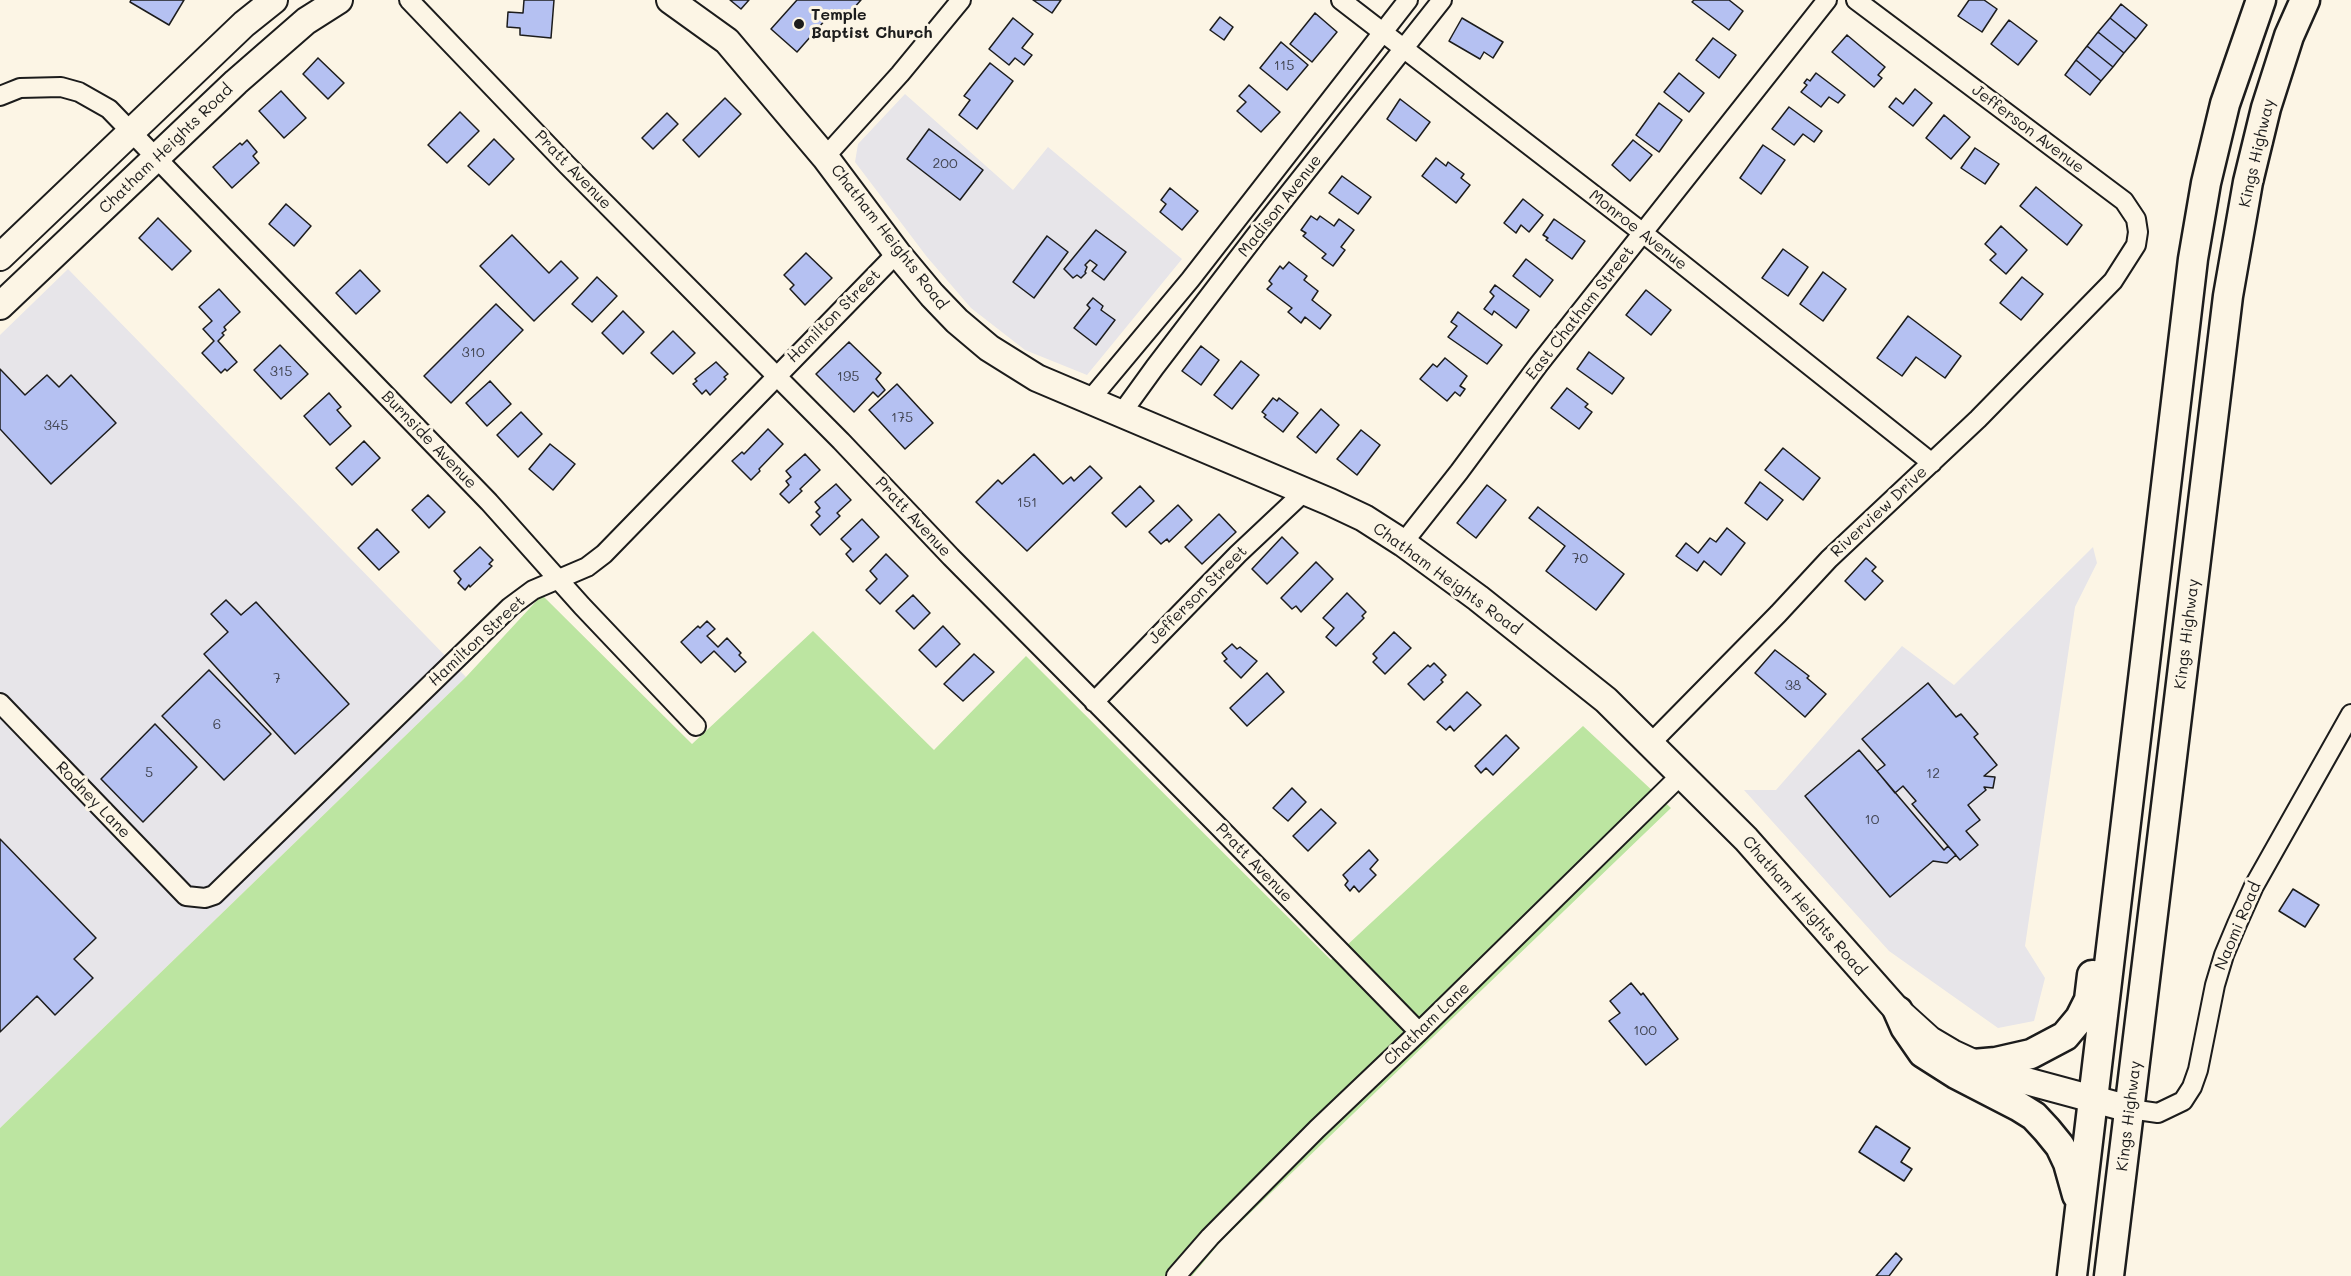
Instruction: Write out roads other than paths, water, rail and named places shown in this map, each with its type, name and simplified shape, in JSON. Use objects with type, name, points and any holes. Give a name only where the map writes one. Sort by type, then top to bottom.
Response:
[{"type":"main road","points":[[0,257],[244,24],[274,0]]},
{"type":"main road","name":"Chatham Heights Road","points":[[0,306],[271,51],[306,21],[339,0]]},
{"type":"main road","name":"Chatham Heights Road","points":[[670,0],[727,40],[825,157],[897,253],[957,321],[989,348],[1037,378],[1305,491],[1364,518],[1404,543],[1478,598],[1606,700],[1746,839],[1898,1011],[1930,1040],[1973,1064],[2016,1079],[2130,1109]]},
{"type":"main road","points":[[2072,1276],[2193,259],[2206,183],[2225,104],[2261,0]]},
{"type":"main road","name":"Kings Highway","points":[[2109,1276],[2228,296],[2248,182],[2266,108],[2289,36],[2305,0]]},
{"type":"main road","points":[[1973,1064],[1996,1062],[2031,1054],[2065,1036],[2080,1018],[2089,1000],[2102,895],[2126,819]]},
{"type":"main road","points":[[1898,1011],[1905,1027],[1923,1053],[1956,1074],[2018,1106],[2034,1116],[2048,1130],[2060,1146],[2068,1163],[2075,1184],[2079,1210]]},
{"type":"street","name":"Pratt Avenue","points":[[409,0],[567,165],[1419,1032]]},
{"type":"street","points":[[825,157],[900,74],[962,0]]},
{"type":"street","name":"Monroe Avenue","points":[[1341,0],[1643,233],[1932,463]]},
{"type":"street","name":"Madison Avenue","points":[[1089,401],[1190,280],[1408,0]]},
{"type":"street","name":"Madison Avenue","points":[[1121,414],[1256,236],[1442,0]]},
{"type":"street","name":"East Chatham Street","points":[[1404,543],[1539,364],[1827,0]]},
{"type":"street","name":"Jefferson Avenue","points":[[1856,0],[2130,207],[2136,219],[2138,232],[2136,245],[2110,284]]},
{"type":"street","name":"Burnside Avenue","points":[[0,96],[20,88],[61,87],[79,92],[109,109],[489,502],[696,726]]},
{"type":"street","name":"Hamilton Street","points":[[186,896],[205,898],[214,895],[510,607],[533,590],[587,567],[604,554],[897,253]]},
{"type":"street","name":"Riverview Drive","points":[[1651,743],[1829,559],[1978,419],[2110,284]]},
{"type":"street","name":"Jefferson Street","points":[[1094,702],[1238,554],[1305,491]]},
{"type":"street","name":"Rodney Lane","points":[[0,703],[186,896]]},
{"type":"street","name":"Naomi Road","points":[[2130,1109],[2158,1113],[2183,1101],[2192,1087],[2198,1070],[2215,986],[2228,945],[2253,886],[2351,714]]},
{"type":"street","name":"Chatham Lane","points":[[1176,1276],[1210,1237],[1288,1158],[1681,774]]},
{"type":"place","name":"Temple Baptist Church","points":[[799,24]]}]
